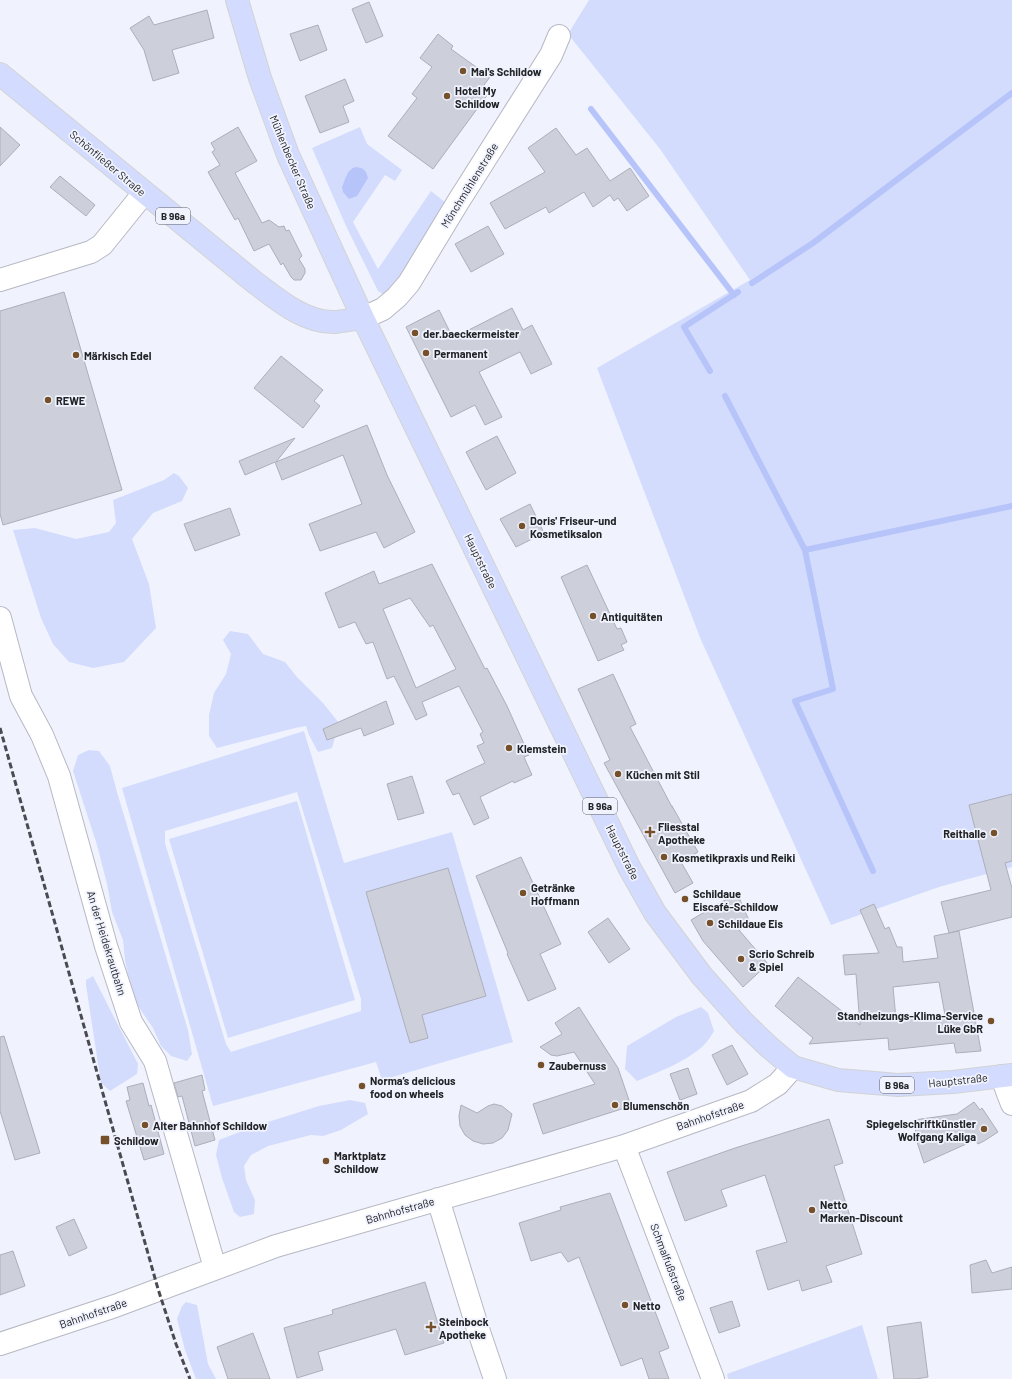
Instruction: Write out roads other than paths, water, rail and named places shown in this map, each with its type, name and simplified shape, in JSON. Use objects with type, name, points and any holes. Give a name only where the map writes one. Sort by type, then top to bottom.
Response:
[{"type":"main road","name":"Mühlenbecker Straße","points":[[237,0],[260,78],[288,156],[363,318]]},
{"type":"main road","name":"Schönfließer Straße","points":[[0,74],[144,193],[285,305],[306,316],[329,322],[363,318]]},
{"type":"main road","name":"Hauptstraße","points":[[363,318],[626,860],[655,912],[702,976],[766,1044],[794,1067],[838,1080],[898,1085],[953,1082],[1007,1075]]},
{"type":"street","name":"Mönchmühlenstraße","points":[[363,318],[383,309],[397,297],[409,283],[458,202],[551,55],[559,36]]},
{"type":"street","points":[[0,280],[91,252],[102,245],[144,193]]},
{"type":"street","name":"An der Heidekrautbahn","points":[[0,618],[21,696],[42,735],[60,776],[106,946],[131,1022],[155,1061],[214,1268]]},
{"type":"street","name":"Bahnhofstraße","points":[[0,1344],[115,1306],[276,1246],[624,1146],[751,1101],[778,1084],[794,1067]]},
{"type":"street","points":[[1007,1075],[1007,1091],[1012,1104]]},
{"type":"street","name":"Schmalfußstraße","points":[[624,1146],[713,1379]]},
{"type":"street","points":[[438,1199],[495,1379]]},
{"type":"waterway","points":[[752,283],[813,243],[1012,93]]},
{"type":"waterway","points":[[591,109],[734,295]]},
{"type":"waterway","points":[[710,371],[684,327],[738,292]]},
{"type":"waterway","points":[[725,396],[805,550]]},
{"type":"waterway","points":[[873,871],[795,701],[833,689],[805,550],[1012,506]]},
{"type":"railway","points":[[0,728],[158,1289],[176,1344],[190,1379]]},
{"type":"place","name":"Mai's Schildow","points":[[463,71]]},
{"type":"place","name":"Hotel My Schildow","points":[[447,96]]},
{"type":"place","name":"der.baeckermeister","points":[[415,333]]},
{"type":"place","name":"Permanent","points":[[426,353]]},
{"type":"place","name":"Märkisch Edel","points":[[76,355]]},
{"type":"place","name":"REWE","points":[[48,400]]},
{"type":"place","name":"Doris' Friseur-und Kosmetiksalon","points":[[522,526]]},
{"type":"place","name":"Antiquitäten","points":[[593,616]]},
{"type":"place","name":"Klemstein","points":[[509,748]]},
{"type":"place","name":"Küchen mit Stil","points":[[618,774]]},
{"type":"place","name":"Fliesstal Apotheke","points":[[650,832]]},
{"type":"place","name":"Reithalle","points":[[994,833]]},
{"type":"place","name":"Kosmetikpraxis und Reiki","points":[[664,857]]},
{"type":"place","name":"Getränke Hoffmann","points":[[523,893]]},
{"type":"place","name":"Schildaue Eiscafé-Schildow","points":[[685,899]]},
{"type":"place","name":"Schildaue Eis","points":[[710,923]]},
{"type":"place","name":"Scrio Schreib & Spiel","points":[[741,959]]},
{"type":"place","name":"Standheizungs-Klima-Service Lüke GbR","points":[[991,1021]]},
{"type":"place","name":"Zaubernuss","points":[[541,1065]]},
{"type":"place","name":"Norma’s delicious food on wheels","points":[[362,1086]]},
{"type":"place","name":"Blumenschön","points":[[615,1105]]},
{"type":"place","name":"Alter Bahnhof Schildow","points":[[145,1125]]},
{"type":"place","name":"Spiegelschriftkünstler Wolfgang Kaliga","points":[[984,1129]]},
{"type":"place","name":"Schildow","points":[[105,1140]]},
{"type":"place","name":"Marktplatz Schildow","points":[[326,1161]]},
{"type":"place","name":"Netto Marken-Discount","points":[[812,1210]]},
{"type":"place","name":"Netto","points":[[625,1305]]},
{"type":"place","name":"Steinbock Apotheke","points":[[431,1327]]}]
